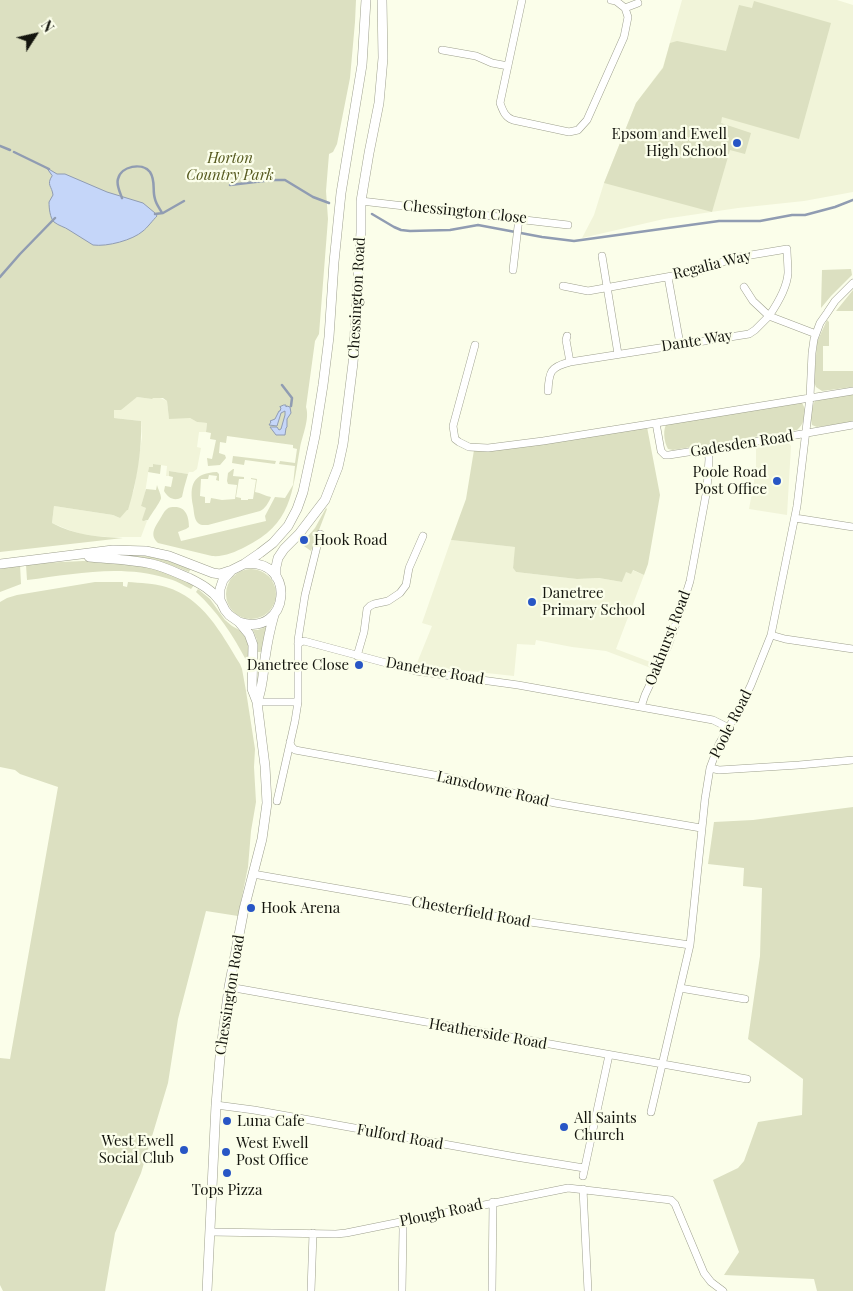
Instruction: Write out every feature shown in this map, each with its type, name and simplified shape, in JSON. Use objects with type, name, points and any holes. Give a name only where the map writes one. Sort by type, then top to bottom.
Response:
[{"type":"main road","name":"Chessington Road","points":[[232,570],[244,564],[273,543],[288,526],[303,492],[315,436],[329,337],[341,193],[362,65],[366,0]]},
{"type":"main road","name":"Chessington Road","points":[[257,702],[262,690],[270,628],[282,596],[280,583],[276,577],[278,558],[325,500],[338,466],[343,444],[353,363],[361,232],[361,201],[380,104],[383,58],[382,0]]},
{"type":"main road","points":[[0,564],[113,550],[146,551],[169,556],[209,573],[220,574],[232,570]]},
{"type":"main road","points":[[73,556],[140,562],[163,568],[204,586],[215,595],[225,610]]},
{"type":"main road","points":[[244,564],[250,563],[268,568],[276,577]]},
{"type":"main road","points":[[225,610],[220,600],[220,589],[223,580],[232,570]]},
{"type":"main road","name":"Chessington Road","points":[[207,1291],[220,1056],[229,987],[244,909],[262,839],[267,804],[265,766],[257,702],[252,689],[253,645],[249,634],[225,610]]},
{"type":"main road","points":[[239,622],[258,624],[274,614]]},
{"type":"street","points":[[522,0],[500,103],[508,118],[569,132],[578,130],[587,120],[622,44],[628,17],[625,8],[616,1],[611,0]]},
{"type":"street","points":[[625,8],[638,3]]},
{"type":"street","points":[[442,50],[476,56],[508,66]]},
{"type":"street","name":"Chessington Close","points":[[361,201],[568,225]]},
{"type":"street","points":[[513,270],[519,218]]},
{"type":"street","name":"Regalia Way","points":[[563,286],[588,291],[700,271],[733,258],[787,249]]},
{"type":"street","name":"Dante Way","points":[[548,392],[548,380],[553,368],[558,365],[749,334],[769,316],[784,289],[788,274],[787,249]]},
{"type":"street","points":[[602,256],[618,354]]},
{"type":"street","points":[[668,277],[680,344]]},
{"type":"street","name":"Poole Road","points":[[651,1112],[690,945],[704,800],[710,768],[720,744],[751,685],[771,635],[795,518],[810,397],[812,353],[816,334],[820,323],[835,302],[853,284]]},
{"type":"street","points":[[744,287],[753,301],[769,316],[816,334]]},
{"type":"street","points":[[567,336],[570,362]]},
{"type":"street","points":[[475,345],[453,426],[455,439],[469,447],[488,448],[543,441],[853,390]]},
{"type":"street","name":"Gadesden Road","points":[[656,422],[661,451],[663,454],[669,455],[853,425]]},
{"type":"street","name":"Oakhurst Road","points":[[641,707],[668,646],[690,581],[707,489],[708,449]]},
{"type":"street","points":[[795,518],[853,527]]},
{"type":"street","points":[[277,801],[298,702],[298,644],[305,596],[320,534]]},
{"type":"street","points":[[357,656],[364,632],[367,609],[374,604],[388,601],[400,593],[406,585],[411,562],[423,536]]},
{"type":"street","points":[[771,635],[785,639],[853,649]]},
{"type":"street","name":"Danetree Road","points":[[298,644],[304,641],[416,671],[518,685],[713,720],[729,728]]},
{"type":"street","points":[[257,702],[298,702]]},
{"type":"street","name":"Lansdowne Road","points":[[290,742],[296,750],[445,777],[555,803],[701,828]]},
{"type":"street","points":[[710,768],[719,770],[853,760]]},
{"type":"street","name":"Chesterfield Road","points":[[253,874],[523,922],[690,945]]},
{"type":"street","name":"Heatherside Road","points":[[229,987],[747,1079]]},
{"type":"street","points":[[680,988],[745,999]]},
{"type":"street","points":[[583,1176],[609,1055]]},
{"type":"street","name":"Fulford Road","points":[[216,1106],[254,1110],[584,1168]]},
{"type":"street","name":"Plough Road","points":[[210,1232],[346,1233],[554,1190],[568,1188],[583,1189],[672,1200],[704,1273],[711,1282],[723,1291]]},
{"type":"street","points":[[583,1189],[588,1291]]},
{"type":"street","points":[[492,1291],[493,1202]]},
{"type":"street","points":[[402,1222],[402,1291]]},
{"type":"street","points":[[311,1291],[313,1233]]},
{"type":"shaded area","name":"Epsom and Ewell High School","points":[[682,0],[837,0],[853,5],[853,192],[804,201],[664,219],[582,238],[594,215],[604,183],[636,103],[663,67]]},
{"type":"shaded area","points":[[137,397],[160,398],[167,401],[169,418],[190,418],[197,422],[207,423],[206,432],[199,432],[197,447],[201,448],[197,469],[188,474],[169,471],[169,476],[166,476],[167,466],[154,464],[153,468],[149,467],[141,506],[146,508],[145,521],[147,521],[141,537],[84,535],[52,523],[54,506],[113,515],[120,518],[134,490],[142,437],[141,421],[114,418],[114,409]]},
{"type":"shaded area","points":[[787,441],[791,446],[787,515],[749,509],[756,470],[756,446]]},
{"type":"shaded area","name":"Danetree Primary School","points":[[451,540],[516,547],[513,568],[516,572],[577,579],[599,578],[622,582],[625,572],[632,570],[644,575],[616,649],[653,663],[651,668],[606,651],[536,640],[535,645],[517,644],[514,676],[450,669],[417,663],[432,626],[422,623]]},
{"type":"green space","name":"Horton Country Park","points":[[0,0],[356,0],[350,78],[337,144],[333,152],[329,154],[326,191],[328,219],[319,334],[315,341],[306,407],[306,422],[295,479],[287,506],[281,517],[261,538],[237,551],[225,555],[212,556],[158,543],[153,534],[156,525],[165,511],[172,507],[179,507],[187,516],[189,527],[178,532],[181,541],[266,521],[265,516],[275,497],[285,498],[293,485],[295,466],[279,464],[280,461],[295,463],[297,449],[293,448],[293,445],[227,436],[226,443],[220,442],[219,453],[225,455],[226,458],[220,465],[208,466],[207,458],[212,459],[216,440],[210,439],[211,433],[206,432],[207,423],[197,422],[190,418],[169,419],[167,401],[163,398],[137,397],[121,410],[114,410],[114,418],[141,421],[138,466],[128,510],[120,518],[113,515],[54,506],[52,523],[86,535],[123,538],[0,552]]},
{"type":"green space","points":[[754,1],[831,23],[799,139],[722,117],[721,123],[751,133],[745,154],[730,150],[712,212],[604,183],[636,103],[663,68],[670,43],[677,41],[726,51],[739,5],[752,8]]},
{"type":"green space","points":[[851,269],[852,275],[821,308],[822,270]]},
{"type":"green space","points":[[853,290],[853,311],[836,311]]},
{"type":"green space","points":[[827,320],[829,322],[829,346],[823,346],[823,371],[853,371],[853,387],[822,391],[816,387],[814,382],[817,342]]},
{"type":"green space","points":[[853,393],[853,422],[817,427],[812,425],[811,413],[815,401]]},
{"type":"green space","points":[[800,401],[803,404],[805,416],[797,430],[673,450],[668,449],[665,443],[664,431],[668,422]]},
{"type":"green space","points":[[647,427],[660,495],[648,564],[644,575],[633,570],[631,574],[626,572],[622,582],[599,578],[577,579],[516,572],[513,568],[515,547],[451,540],[466,499],[474,450]]},
{"type":"green space","points":[[233,456],[276,461],[275,464],[245,460],[244,465],[232,463]]},
{"type":"green space","points":[[153,464],[161,465],[160,474],[148,472],[149,467],[153,467]]},
{"type":"green space","points":[[233,469],[233,476],[244,477],[244,479],[239,479],[236,497],[241,498],[241,500],[253,499],[256,480],[251,478],[257,479],[255,492],[271,497],[268,503],[260,511],[208,525],[199,524],[195,519],[192,499],[194,482],[203,475],[217,472],[219,474],[219,481],[216,480],[217,476],[209,475],[208,479],[201,479],[200,496],[205,497],[205,503],[210,503],[211,498],[222,500],[235,499],[237,485],[228,484],[227,481],[228,473]]},
{"type":"green space","points":[[169,471],[188,474],[182,497],[177,499],[168,496],[164,491],[165,486],[171,487],[173,477],[169,476]]},
{"type":"green space","points":[[157,485],[161,500],[148,520],[143,521],[146,508],[141,506],[146,489],[156,490]]},
{"type":"green space","points":[[326,508],[311,551],[301,544],[315,528]]},
{"type":"green space","points":[[113,553],[162,558],[191,568],[189,572],[161,562]]},
{"type":"green space","points":[[83,561],[112,562],[154,569],[181,578],[194,585],[191,589],[173,580],[149,574],[114,571],[79,573],[27,580],[26,565]]},
{"type":"green space","points":[[20,565],[21,584],[0,592],[0,569]]},
{"type":"green space","points":[[251,569],[261,571],[269,576],[274,584],[276,594],[274,604],[269,612],[261,617],[251,619],[241,617],[233,612],[228,604],[226,594],[228,584],[233,576],[241,571]]},
{"type":"green space","points":[[95,582],[123,582],[123,586],[127,587],[128,582],[152,584],[179,592],[201,608],[210,618],[240,664],[255,749],[256,802],[248,867],[238,916],[206,911],[178,1019],[168,1083],[141,1173],[115,1233],[105,1291],[3,1291],[0,1285],[0,1058],[10,1059],[58,787],[20,774],[15,770],[0,767],[0,602],[17,595]]},
{"type":"green space","points":[[198,589],[210,599],[225,620],[241,631],[249,641],[249,660],[246,660],[218,615],[196,592]]},
{"type":"green space","points":[[266,627],[263,652],[257,652],[257,640],[253,630]]},
{"type":"green space","points":[[853,807],[853,1291],[817,1291],[814,1279],[724,1275],[739,1252],[713,1180],[738,1168],[744,1161],[758,1122],[802,1115],[803,1079],[748,1039],[760,956],[762,888],[743,886],[744,868],[708,864],[714,822],[753,820]]},
{"type":"water","points":[[47,168],[57,174],[65,174],[107,192],[143,203],[157,216],[145,230],[133,237],[112,244],[93,245],[53,220],[49,202],[53,195],[49,184],[52,176]]},
{"type":"water","points":[[284,405],[290,407],[291,413],[287,419],[285,435],[276,435],[270,427],[281,429],[285,411],[281,413],[277,426],[269,425],[270,421],[275,419],[280,411],[280,407]]},
{"type":"waterway","points":[[0,146],[10,150]]},
{"type":"waterway","points":[[14,152],[49,169]]},
{"type":"waterway","points":[[122,198],[118,188],[120,175],[127,168],[142,167],[152,175],[154,196],[162,213]]},
{"type":"waterway","points":[[230,185],[285,180],[313,197],[329,203]]},
{"type":"waterway","points":[[372,214],[401,230],[450,230],[478,225],[574,241],[719,221],[760,221],[792,215],[805,215],[853,200]]},
{"type":"waterway","points":[[155,214],[163,213],[184,201]]},
{"type":"waterway","points":[[0,277],[55,218]]},
{"type":"waterway","points":[[282,385],[292,398],[291,406]]},
{"type":"place","name":"Epsom and Ewell High School","points":[[737,143]]},
{"type":"place","name":"Poole Road Post Office","points":[[777,481]]},
{"type":"place","name":"Hook Road","points":[[304,540]]},
{"type":"place","name":"Danetree Primary School","points":[[532,602]]},
{"type":"place","name":"Danetree Close","points":[[359,665]]},
{"type":"place","name":"Hook Arena","points":[[251,908]]},
{"type":"place","name":"Luna Cafe","points":[[227,1121]]},
{"type":"place","name":"All Saints Church","points":[[564,1127]]},
{"type":"place","name":"West Ewell Social Club","points":[[184,1150]]},
{"type":"place","name":"West Ewell Post Office","points":[[226,1152]]},
{"type":"place","name":"Tops Pizza","points":[[227,1173]]}]
